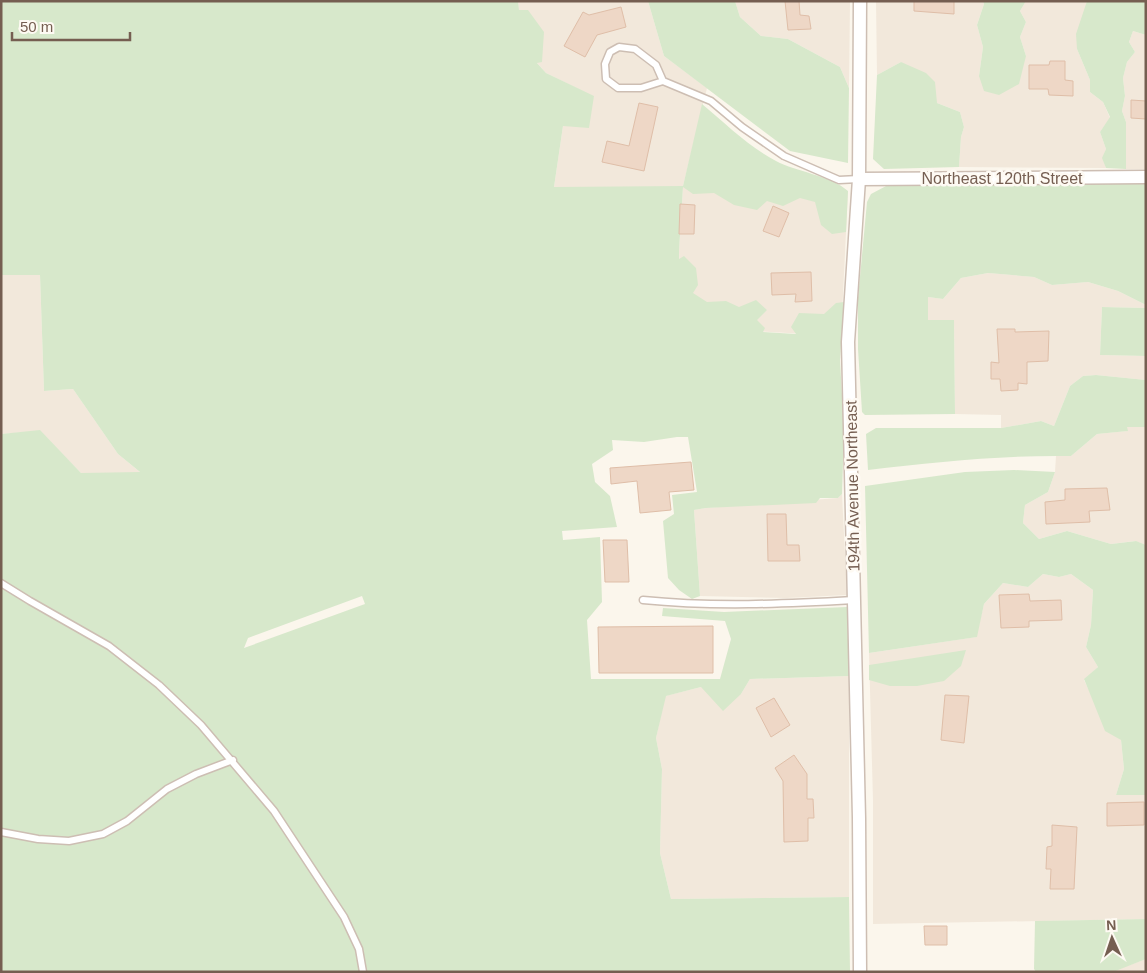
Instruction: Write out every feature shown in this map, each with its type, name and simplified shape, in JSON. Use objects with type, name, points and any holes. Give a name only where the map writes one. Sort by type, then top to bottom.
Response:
[{"type":"street","name":"194th Avenue Northeast","points":[[860,1],[859,179],[848,342],[859,818],[860,972]]},
{"type":"street","name":"Northeast 120th Street","points":[[859,179],[1146,177]]},
{"type":"lane","points":[[663,81],[656,65],[635,49],[619,47],[610,52],[604,64],[606,79],[618,88],[641,88],[663,81],[711,101],[742,127],[784,156],[839,180],[859,179]]},
{"type":"lane","points":[[1,583],[30,602],[109,646],[160,685],[201,725],[274,810],[344,917],[359,949],[363,972]]},
{"type":"lane","points":[[643,600],[675,604],[784,604],[854,600]]},
{"type":"lane","points":[[1,832],[38,839],[68,841],[103,834],[127,821],[167,789],[196,774],[233,760]]},
{"type":"shaded area","points":[[518,1],[648,1],[664,56],[707,88],[683,186],[848,191],[841,336],[681,327],[679,251],[683,187],[554,187],[563,126],[594,97],[546,73],[521,45]]},
{"type":"shaded area","points":[[735,1],[850,1],[849,88],[840,67],[788,39],[761,36],[740,17]]},
{"type":"shaded area","points":[[876,1],[983,1],[984,4],[977,25],[983,47],[979,76],[1026,56],[1020,37],[1026,22],[1020,11],[1026,1],[1087,1],[1077,49],[1090,80],[1090,92],[1103,102],[1110,118],[1100,132],[1106,149],[1103,158],[1106,168],[959,167],[961,137],[964,127],[960,112],[937,103],[901,62],[877,75]]},
{"type":"shaded area","points":[[1133,31],[1146,35],[1146,169],[1126,169],[1126,122],[1122,111],[1125,96],[1123,78],[1127,62],[1135,52],[1129,42]]},
{"type":"shaded area","points":[[988,273],[1034,277],[1052,285],[1088,282],[1118,291],[1146,305],[1146,308],[1102,307],[1100,355],[1146,356],[1146,380],[1096,375],[1083,376],[1070,386],[1054,426],[1041,421],[1001,428],[1001,415],[955,414],[954,320],[928,320],[928,297],[943,299],[961,278]]},
{"type":"shaded area","points":[[1,275],[40,275],[44,391],[73,389],[118,454],[141,473],[81,473],[40,431],[1,434]]},
{"type":"shaded area","points":[[1127,427],[1146,427],[1146,545],[1135,541],[1111,544],[1067,531],[1039,539],[1023,523],[1025,505],[1048,492],[1055,472],[1056,456],[1071,456],[1097,434],[1127,431]]},
{"type":"shaded area","points":[[842,494],[847,595],[786,598],[700,596],[694,510],[838,498]]},
{"type":"shaded area","points":[[1043,574],[1059,577],[1071,574],[1093,590],[1091,625],[1086,647],[1098,667],[1084,680],[1093,699],[1121,740],[1124,769],[1116,795],[1146,795],[1146,919],[873,924],[873,801],[869,653],[976,637],[984,604],[1003,583],[1028,587]]},
{"type":"shaded area","points":[[849,676],[849,897],[671,899],[660,853],[662,769],[656,738],[665,696],[701,687],[741,694],[750,679]]},
{"type":"shaded area","points":[[1146,959],[1146,972],[1113,972],[1113,971]]},
{"type":"green space","points":[[1,1],[518,1],[519,10],[528,10],[544,32],[542,62],[537,63],[546,73],[594,96],[589,128],[563,126],[554,187],[683,186],[702,104],[756,149],[776,161],[823,177],[848,191],[846,232],[832,234],[821,225],[815,202],[800,198],[783,206],[767,201],[757,210],[734,205],[714,193],[693,194],[683,187],[679,251],[679,259],[684,256],[696,268],[698,285],[693,293],[707,302],[726,301],[739,307],[756,300],[767,310],[757,320],[765,328],[763,332],[796,334],[791,327],[799,313],[824,314],[836,303],[844,302],[840,360],[844,431],[842,494],[838,498],[820,498],[816,503],[694,510],[700,596],[692,599],[679,590],[668,578],[663,521],[674,514],[672,495],[697,492],[688,437],[644,442],[612,440],[613,450],[592,464],[595,482],[610,496],[617,527],[562,531],[563,540],[600,537],[602,602],[587,620],[591,679],[720,679],[731,639],[725,621],[662,616],[663,608],[724,612],[847,607],[849,676],[750,679],[741,694],[723,711],[701,687],[666,696],[656,738],[662,769],[660,853],[671,899],[849,897],[850,972],[1,972],[1,434],[40,430],[81,473],[140,472],[118,454],[73,389],[44,391],[40,275],[1,275]],"holes":[[[362,596],[365,604],[244,648],[248,638]]]},
{"type":"green space","points":[[648,1],[735,1],[740,17],[761,36],[788,39],[840,67],[849,88],[848,163],[790,151],[664,56]]},
{"type":"green space","points":[[983,1],[1026,1],[1020,11],[1026,22],[1020,37],[1026,56],[1019,84],[999,95],[984,91],[979,76],[983,47],[977,25],[984,4]]},
{"type":"green space","points":[[1087,1],[1146,1],[1146,35],[1133,31],[1129,42],[1135,52],[1127,62],[1123,78],[1125,96],[1122,111],[1126,122],[1126,169],[1106,168],[1102,158],[1106,149],[1100,132],[1110,117],[1103,102],[1090,92],[1090,80],[1077,49],[1076,34]]},
{"type":"green space","points":[[901,62],[926,73],[935,82],[937,103],[960,112],[964,127],[961,137],[959,167],[884,169],[873,159],[877,75]]},
{"type":"green space","points":[[1146,183],[1146,305],[1118,291],[1088,282],[1052,285],[1034,277],[988,273],[961,278],[943,299],[928,297],[928,320],[954,320],[955,414],[865,415],[862,412],[858,349],[858,298],[867,202],[871,194],[888,185]]},
{"type":"green space","points":[[1102,307],[1146,308],[1146,356],[1100,355]]},
{"type":"green space","points":[[1096,375],[1146,380],[1146,427],[1127,427],[1128,431],[1097,434],[1071,456],[969,460],[868,470],[866,434],[876,428],[1001,428],[1041,421],[1054,426],[1070,386],[1083,376]]},
{"type":"green space","points":[[1014,470],[1055,472],[1048,492],[1025,505],[1023,523],[1039,539],[1067,531],[1111,544],[1136,541],[1146,545],[1146,795],[1116,795],[1124,769],[1121,740],[1105,731],[1084,679],[1098,667],[1086,647],[1091,625],[1093,590],[1071,574],[1059,577],[1043,574],[1028,587],[1003,583],[984,604],[977,637],[869,653],[865,486],[965,472]]},
{"type":"green space","points":[[966,650],[961,666],[944,681],[917,686],[890,686],[869,680],[869,665]]},
{"type":"green space","points":[[1146,919],[1146,959],[1113,972],[1036,972],[1034,969],[1035,921]]},
{"type":"building","points":[[785,1],[799,1],[800,15],[809,16],[811,29],[788,30]]},
{"type":"building","points":[[914,1],[954,1],[954,14],[914,11]]},
{"type":"building","points":[[621,7],[626,27],[597,35],[585,57],[564,46],[583,12],[589,15]]},
{"type":"building","points":[[1050,61],[1065,61],[1065,80],[1073,81],[1073,96],[1049,95],[1048,89],[1029,89],[1029,65],[1049,65]]},
{"type":"building","points":[[1131,100],[1146,101],[1146,119],[1131,118]]},
{"type":"building","points":[[639,103],[658,107],[644,171],[602,162],[607,141],[629,146]]},
{"type":"building","points":[[680,204],[695,205],[694,234],[679,234]]},
{"type":"building","points":[[773,206],[789,213],[779,237],[763,231]]},
{"type":"building","points":[[811,272],[812,301],[795,302],[796,294],[772,295],[771,273]]},
{"type":"building","points":[[997,329],[1015,329],[1015,332],[1049,331],[1048,361],[1027,362],[1027,384],[1018,383],[1018,390],[1001,391],[1000,379],[991,379],[991,362],[999,363]]},
{"type":"building","points":[[691,462],[694,490],[669,492],[671,510],[640,513],[637,481],[611,484],[610,468]]},
{"type":"building","points":[[1107,488],[1110,510],[1089,511],[1090,522],[1046,524],[1045,502],[1065,500],[1065,489]]},
{"type":"building","points":[[767,514],[786,514],[787,545],[799,545],[800,561],[768,561]]},
{"type":"building","points":[[603,540],[627,540],[629,582],[605,582]]},
{"type":"building","points":[[1029,594],[1030,601],[1061,600],[1062,620],[1029,621],[1029,627],[1001,628],[999,595]]},
{"type":"building","points":[[713,626],[713,673],[599,673],[598,627]]},
{"type":"building","points":[[945,695],[969,696],[964,743],[941,740]]},
{"type":"building","points":[[774,698],[790,725],[771,737],[756,708]]},
{"type":"building","points":[[794,755],[807,774],[807,799],[813,799],[814,818],[808,818],[808,841],[784,842],[783,781],[775,768]]},
{"type":"building","points":[[1144,802],[1144,825],[1107,826],[1107,803]]},
{"type":"building","points":[[1052,825],[1077,827],[1074,889],[1050,889],[1051,869],[1046,869],[1047,847],[1052,846]]},
{"type":"building","points":[[924,926],[947,926],[947,945],[925,945]]}]
